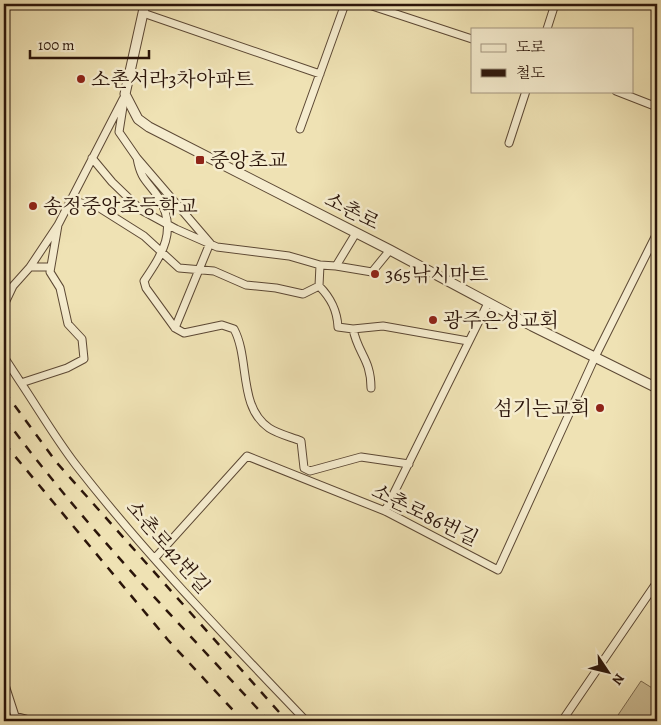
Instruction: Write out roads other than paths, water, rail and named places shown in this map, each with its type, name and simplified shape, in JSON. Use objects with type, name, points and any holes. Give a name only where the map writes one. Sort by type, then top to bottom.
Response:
[{"type":"street","points":[[300,129],[345,4]]},
{"type":"street","points":[[366,4],[471,39]]},
{"type":"street","points":[[547,28],[555,4]]},
{"type":"street","points":[[210,243],[137,158],[119,132],[125,94],[144,8],[320,74]]},
{"type":"street","points":[[509,143],[526,92]]},
{"type":"street","points":[[619,92],[657,107]]},
{"type":"street","points":[[4,304],[13,286],[30,267],[58,225],[69,200],[125,94]]},
{"type":"street","name":"소촌로","points":[[125,94],[138,119],[158,133],[657,388]]},
{"type":"street","points":[[92,158],[112,182],[141,210],[168,225],[223,248],[289,256],[320,265],[372,272],[390,250]]},
{"type":"street","points":[[137,158],[141,178],[159,199],[168,225],[163,252],[144,281],[146,288],[176,328],[184,333],[222,326],[234,329],[241,345],[253,412],[271,429],[301,441],[304,468],[310,471],[361,457],[409,464]]},
{"type":"street","points":[[69,200],[98,206],[144,236],[179,268],[214,272],[246,285],[276,288],[303,294],[319,286]]},
{"type":"street","points":[[21,383],[67,368],[84,359],[82,339],[68,324],[60,288],[50,272],[58,225]]},
{"type":"street","points":[[336,266],[356,233]]},
{"type":"street","points":[[595,357],[657,233]]},
{"type":"street","points":[[176,328],[210,243]]},
{"type":"street","points":[[320,265],[319,286],[329,296],[337,316],[338,327],[353,329],[382,326],[468,341]]},
{"type":"street","points":[[30,267],[50,268]]},
{"type":"street","points":[[385,511],[488,303]]},
{"type":"street","points":[[353,329],[356,344],[368,361],[371,388]]},
{"type":"street","name":"소촌로42번길","points":[[4,357],[75,464],[155,558],[306,721]]},
{"type":"street","name":"소촌로86번길","points":[[155,558],[247,456],[385,511],[498,570],[595,357]]},
{"type":"street","points":[[562,721],[657,582]]},
{"type":"street","points":[[4,684],[16,719],[33,721]]},
{"type":"railway","points":[[4,391],[57,463],[287,721]]},
{"type":"railway","points":[[4,417],[34,457],[99,535],[269,721]]},
{"type":"railway","points":[[4,443],[168,640],[243,721]]},
{"type":"place","name":"소촌서라3차아파트","points":[[81,79]]},
{"type":"place","name":"중앙초교","points":[[200,160]]},
{"type":"place","name":"송정중앙초등학교","points":[[33,206]]},
{"type":"place","name":"365낚시마트","points":[[375,274]]},
{"type":"place","name":"광주은성교회","points":[[433,320]]},
{"type":"place","name":"섬기는교회","points":[[600,408]]}]
